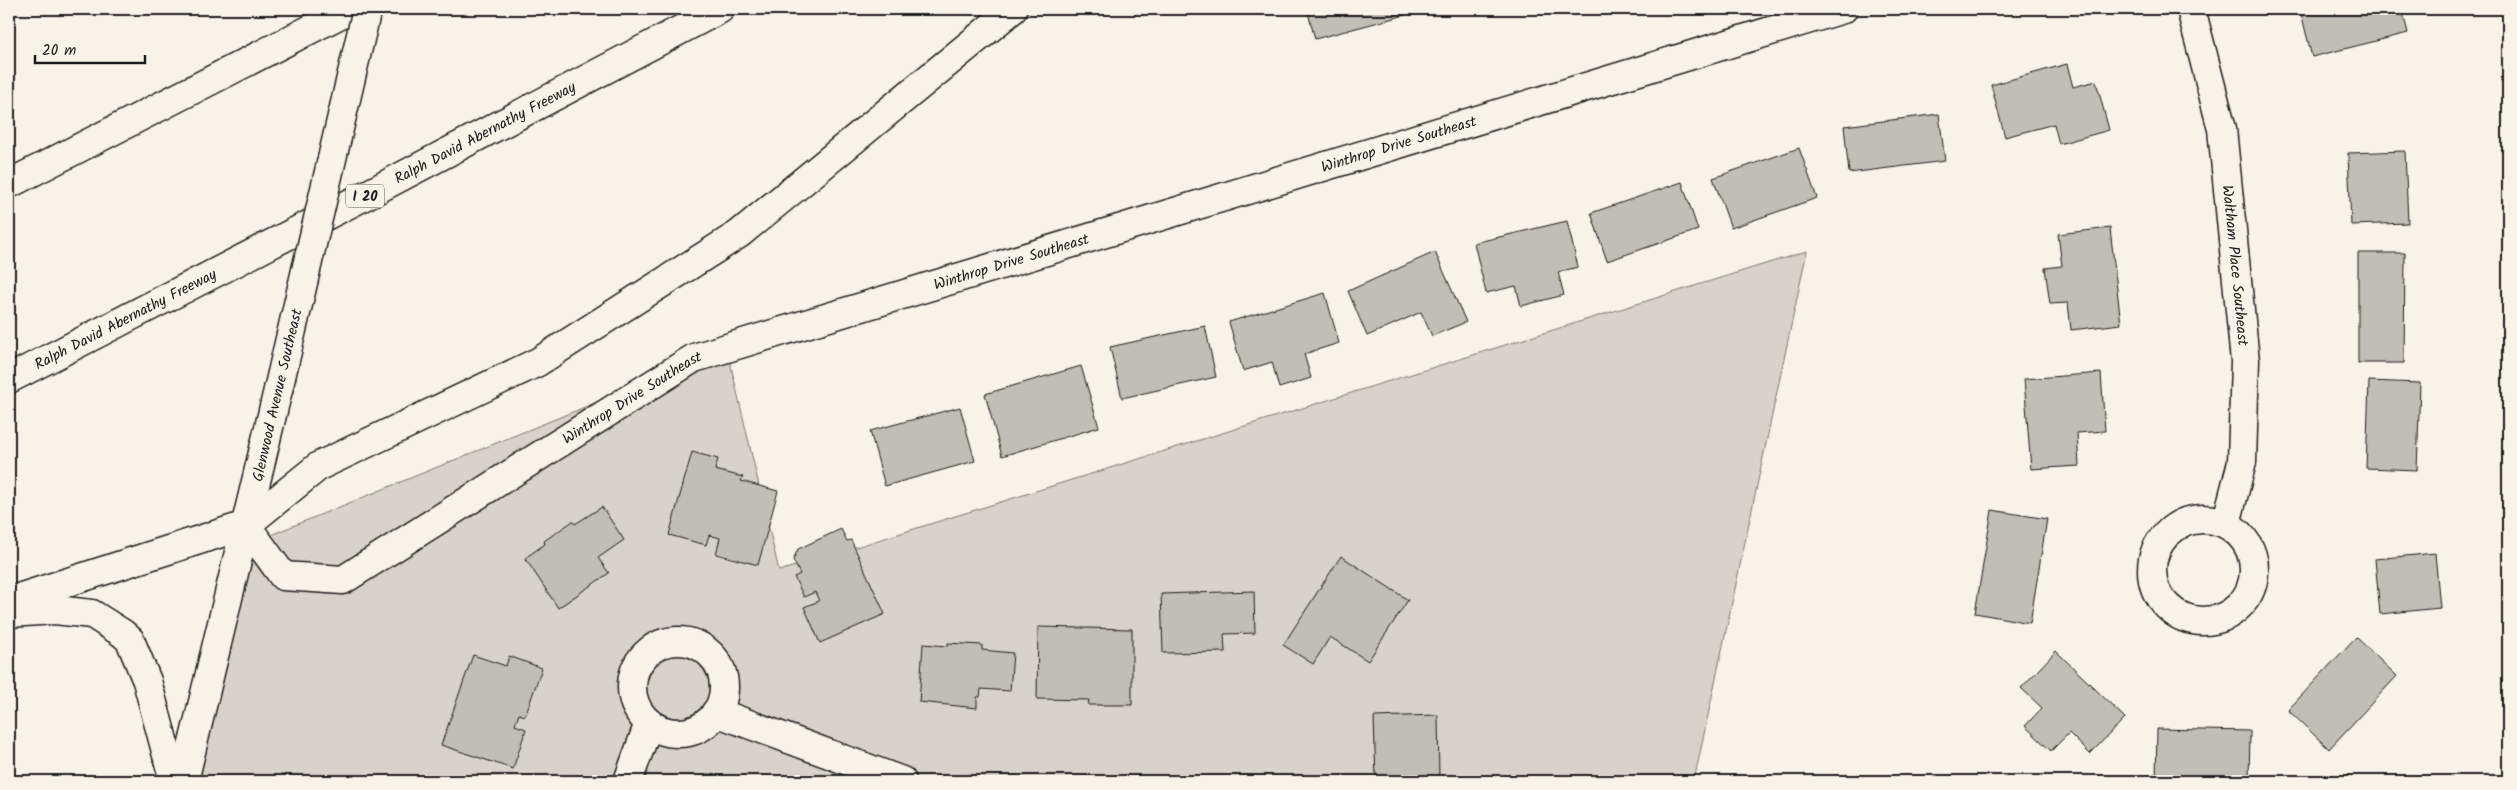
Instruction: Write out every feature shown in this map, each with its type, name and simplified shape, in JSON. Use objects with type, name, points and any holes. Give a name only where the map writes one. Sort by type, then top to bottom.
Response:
[{"type":"main road","points":[[9,184],[350,9]]},
{"type":"main road","name":"Glenwood Avenue Southeast","points":[[184,781],[367,9]]},
{"type":"main road","name":"Ralph David Abernathy Freeway","points":[[9,379],[374,191],[720,9]]},
{"type":"main road","points":[[9,601],[246,525],[320,466],[538,362],[739,234],[1013,9]]},
{"type":"main road","name":"Winthrop Drive Southeast","points":[[246,525],[283,576],[343,580],[694,358],[1843,9]]},
{"type":"main road","name":"Waltham Place Southeast","points":[[2191,9],[2222,129],[2245,360],[2242,462],[2226,524]]},
{"type":"main road","points":[[9,613],[55,610],[92,614],[130,640],[147,681],[174,781]]},
{"type":"main road","points":[[670,642],[685,642],[700,647],[712,656],[720,669],[723,684],[722,698],[716,712],[705,724],[692,731],[678,733],[662,731],[649,723],[639,712],[633,698],[632,684],[636,669],[644,656],[656,647],[670,642]]},
{"type":"main road","points":[[716,712],[902,781]]},
{"type":"main road","points":[[628,781],[649,723]]},
{"type":"shaded area","points":[[1807,251],[1694,781],[187,781],[251,543],[727,349],[779,571]]},
{"type":"building","points":[[1307,9],[1412,9],[1413,13],[1315,39]]},
{"type":"building","points":[[2300,9],[2402,9],[2408,33],[2312,57]]},
{"type":"building","points":[[2067,64],[2073,87],[2096,81],[2109,130],[2059,144],[2054,124],[2005,137],[1991,85]]},
{"type":"building","points":[[1939,114],[1945,161],[1849,173],[1844,126]]},
{"type":"building","points":[[1799,148],[1817,198],[1731,228],[1713,178]]},
{"type":"building","points":[[2405,151],[2408,223],[2351,225],[2348,153]]},
{"type":"building","points":[[1682,182],[1698,230],[1607,261],[1591,213]]},
{"type":"building","points":[[1567,221],[1578,267],[1558,272],[1564,295],[1521,306],[1516,286],[1486,293],[1474,243]]},
{"type":"building","points":[[2110,228],[2121,324],[2071,330],[2068,303],[2050,304],[2045,268],[2062,266],[2058,234]]},
{"type":"building","points":[[1435,252],[1466,322],[1432,336],[1421,312],[1367,336],[1348,291]]},
{"type":"building","points":[[2358,253],[2405,253],[2404,363],[2358,363]]},
{"type":"building","points":[[1325,293],[1339,343],[1304,354],[1311,378],[1279,388],[1272,362],[1243,371],[1229,322]]},
{"type":"building","points":[[1205,326],[1216,377],[1122,398],[1110,347]]},
{"type":"building","points":[[1081,366],[1099,427],[1002,456],[985,394]]},
{"type":"building","points":[[2101,373],[2105,431],[2077,433],[2079,466],[2031,469],[2024,379]]},
{"type":"building","points":[[2369,381],[2420,383],[2417,470],[2366,468]]},
{"type":"building","points":[[960,407],[975,461],[885,486],[870,431]]},
{"type":"building","points":[[692,452],[718,459],[715,470],[743,477],[741,481],[778,491],[758,565],[716,554],[720,538],[709,535],[706,545],[669,535]]},
{"type":"building","points":[[602,507],[624,540],[598,558],[609,573],[558,608],[525,558],[545,544],[544,541],[573,521],[575,524]]},
{"type":"building","points":[[1992,510],[2047,519],[2030,623],[1975,613]]},
{"type":"building","points":[[841,529],[847,541],[851,540],[885,614],[820,643],[804,607],[819,601],[815,592],[804,597],[794,577],[800,574],[793,560],[798,549]]},
{"type":"building","points":[[2435,553],[2440,608],[2380,614],[2375,559]]},
{"type":"building","points":[[1341,556],[1408,600],[1368,661],[1330,637],[1313,664],[1283,645]]},
{"type":"building","points":[[1254,591],[1255,633],[1224,634],[1225,652],[1163,653],[1161,594]]},
{"type":"building","points":[[1038,627],[1132,629],[1132,705],[1088,705],[1089,700],[1037,699]]},
{"type":"building","points":[[2356,637],[2397,676],[2329,749],[2288,710]]},
{"type":"building","points":[[948,643],[982,645],[982,650],[1013,653],[1010,691],[981,689],[980,697],[977,697],[977,708],[919,702],[923,644],[948,646]]},
{"type":"building","points":[[2056,651],[2125,718],[2090,754],[2069,733],[2051,751],[2025,726],[2042,708],[2021,688]]},
{"type":"building","points":[[473,655],[506,666],[509,656],[542,668],[525,716],[519,714],[515,725],[526,729],[513,769],[441,745]]},
{"type":"building","points":[[1438,715],[1439,781],[1376,781],[1374,717]]},
{"type":"building","points":[[2157,729],[2250,731],[2249,781],[2156,781]]}]
